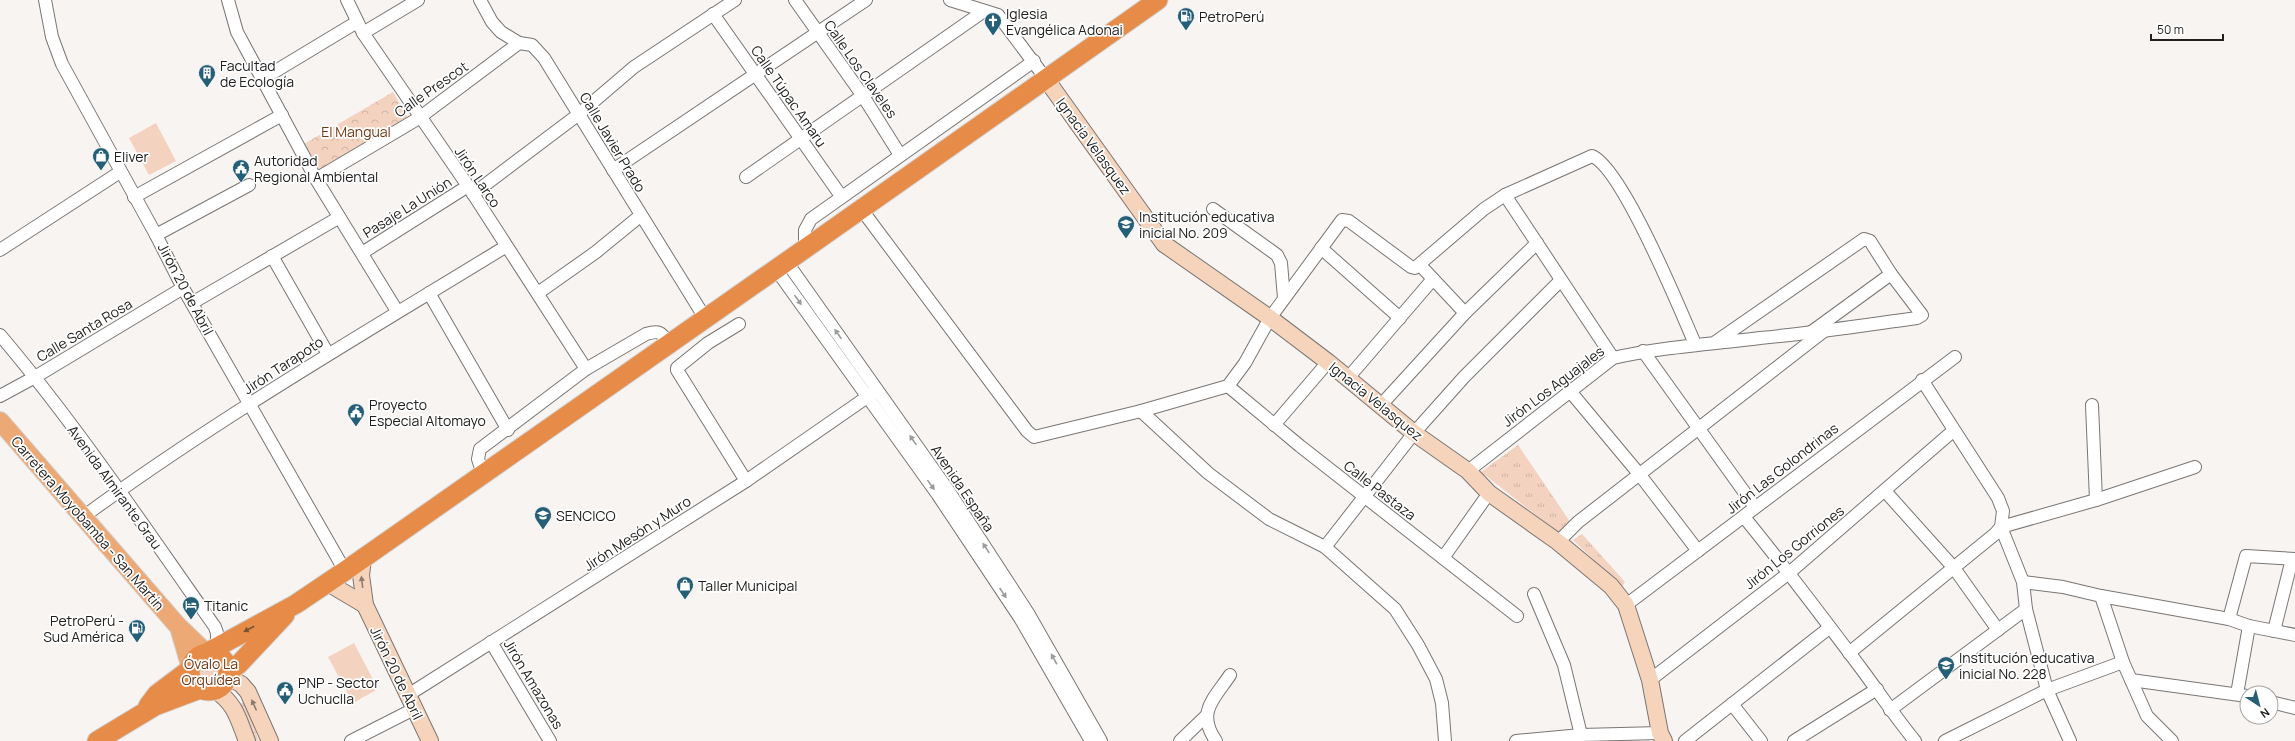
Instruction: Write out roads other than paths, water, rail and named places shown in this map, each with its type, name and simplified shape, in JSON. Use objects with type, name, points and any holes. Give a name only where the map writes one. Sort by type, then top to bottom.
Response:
[{"type":"highway","points":[[141,714],[157,694],[190,668],[198,655],[296,604],[328,583],[781,264],[862,210],[1158,0]]},
{"type":"highway","points":[[97,741],[155,706],[218,682],[239,664],[296,604]]},
{"type":"highway","points":[[210,650],[225,660],[218,682]]},
{"type":"highway","points":[[190,668],[190,678],[218,682]]},
{"type":"main road","name":"Ignacia Velasquez","points":[[1046,79],[1164,244],[1270,318],[1328,362],[1414,433],[1468,472],[1489,493],[1558,542],[1611,586],[1626,604],[1650,680],[1662,737]]},
{"type":"main road","name":"Carretera Moyobamba - San Martín","points":[[0,421],[177,625],[210,650]]},
{"type":"main road","name":"Jirón 20 de Abril","points":[[363,559],[361,575],[365,605],[430,741]]},
{"type":"main road","points":[[328,583],[365,605]]},
{"type":"main road","name":"Carretera Moyobamba - San Martín","points":[[177,625],[181,633],[190,668]]},
{"type":"main road","points":[[218,682],[227,698],[234,706],[247,741]]},
{"type":"main road","points":[[218,682],[241,684],[248,692],[270,741]]},
{"type":"street","name":"Jirón 20 de Abril","points":[[45,0],[52,37],[62,64],[156,235],[183,288],[249,404],[319,522],[345,571]]},
{"type":"street","points":[[228,0],[238,32],[264,78],[316,179],[338,218],[362,253],[397,311]]},
{"type":"street","name":"Jirón Larco","points":[[347,0],[363,33],[419,118],[470,190],[505,246],[538,292],[586,369]]},
{"type":"street","points":[[363,33],[418,0]]},
{"type":"street","name":"Calle Javier Prado","points":[[480,0],[492,22],[501,32],[519,43],[532,45],[544,58],[640,216],[700,321],[708,343]]},
{"type":"street","name":"Pasaje La Unión","points":[[362,253],[470,190],[579,114],[634,67],[736,0]]},
{"type":"street","name":"Calle Los Claveles","points":[[795,0],[863,96],[900,155]]},
{"type":"street","points":[[613,170],[818,34],[866,0]]},
{"type":"street","points":[[950,0],[998,15],[1046,79]]},
{"type":"street","points":[[746,177],[800,137],[863,96],[984,11]]},
{"type":"street","name":"Calle Túpac Amaru","points":[[714,14],[841,196]]},
{"type":"street","points":[[264,78],[357,22]]},
{"type":"street","name":"Calle Prescot","points":[[316,179],[419,118],[519,43]]},
{"type":"street","points":[[805,248],[807,224],[841,196],[1034,61]]},
{"type":"street","points":[[134,197],[282,115]]},
{"type":"street","points":[[862,210],[978,368],[1033,437],[1141,411],[1228,386],[1245,363],[1270,318],[1342,220],[1345,220],[1411,267],[1420,265],[1484,209],[1505,195],[1592,156],[1602,162],[1631,207],[1657,256],[1695,344]]},
{"type":"street","points":[[0,250],[120,172]]},
{"type":"street","points":[[156,235],[250,185]]},
{"type":"street","points":[[1505,195],[1613,358]]},
{"type":"street","points":[[1213,209],[1277,255],[1281,263],[1284,298]]},
{"type":"street","points":[[538,292],[596,252],[640,216]]},
{"type":"street","points":[[192,303],[338,218]]},
{"type":"street","points":[[1714,343],[1864,239],[1870,241],[1891,274],[1809,333]]},
{"type":"street","points":[[1381,405],[1465,313],[1537,243]]},
{"type":"street","name":"Jirón Tarapoto","points":[[83,517],[119,490],[249,404],[397,311],[505,246]]},
{"type":"street","points":[[1321,248],[1400,318]]},
{"type":"street","points":[[272,256],[328,354]]},
{"type":"street","name":"Avenida España","points":[[781,264],[872,393],[1020,618],[1091,741]]},
{"type":"street","points":[[1420,265],[1465,313]]},
{"type":"street","name":"Jirón Los Aguajales","points":[[1468,472],[1569,390],[1613,358],[1643,351],[1695,344],[1809,333],[1920,317],[1922,315],[1891,274]]},
{"type":"street","points":[[1348,378],[1433,279]]},
{"type":"street","points":[[1325,547],[1414,433],[1464,377],[1560,280]]},
{"type":"street","name":"Calle Santa Rosa","points":[[0,396],[35,377],[183,288]]},
{"type":"street","points":[[429,293],[508,430]]},
{"type":"street","points":[[739,324],[708,343],[677,368],[678,374],[746,481]]},
{"type":"street","points":[[483,474],[478,453],[586,369],[646,334],[656,331],[660,332],[669,343]]},
{"type":"street","points":[[1558,542],[1578,522],[1824,331]]},
{"type":"street","name":"Avenida Almirante Grau","points":[[0,335],[35,377],[119,490],[215,627],[217,632],[210,650]]},
{"type":"street","points":[[1643,351],[1755,507]]},
{"type":"street","name":"Jirón Las Golondrinas","points":[[1626,604],[1744,517],[1755,507],[1922,380],[1956,357]]},
{"type":"street","points":[[1274,425],[1328,362]]},
{"type":"street","points":[[1922,380],[1953,431],[1998,498],[2003,511],[2001,526],[2023,582],[2026,609],[2047,690],[2070,741]]},
{"type":"street","name":"Calle Pastaza","points":[[1228,386],[1274,425],[1517,616]]},
{"type":"street","points":[[1569,390],[1640,475],[1698,551]]},
{"type":"street","name":"Avenida España","points":[[872,393],[948,490],[1028,613],[1102,741]]},
{"type":"street","name":"Jirón Mesón y Muro","points":[[352,741],[411,702],[491,642],[746,481],[872,393]]},
{"type":"street","points":[[2092,404],[2096,500]]},
{"type":"street","points":[[1141,411],[1208,474],[1263,515],[1325,547],[1395,609],[1418,645],[1436,679],[1442,703],[1445,741]]},
{"type":"street","name":"Jirón Los Gorriones","points":[[1650,680],[1789,573],[1886,491],[1953,431]]},
{"type":"street","points":[[1849,653],[1995,534],[2001,526],[2096,500],[2195,467]]},
{"type":"street","points":[[1886,491],[1954,568],[1998,630]]},
{"type":"street","points":[[1443,558],[1489,493]]},
{"type":"street","points":[[1744,517],[1789,573],[1829,628],[1877,689],[1890,710],[1915,741]]},
{"type":"street","points":[[2229,619],[2246,556],[2294,559],[2274,631]]},
{"type":"street","points":[[2023,582],[2063,587],[2101,596],[2229,619],[2249,626],[2295,635]]},
{"type":"street","points":[[1534,594],[1564,665],[1581,735]]},
{"type":"street","points":[[2101,596],[2123,662],[2147,716],[2172,741]]},
{"type":"street","points":[[1890,710],[2026,609]]},
{"type":"street","points":[[2243,685],[2249,626]]},
{"type":"street","points":[[1684,741],[1829,628]]},
{"type":"street","name":"Jirón Amazonas","points":[[491,642],[550,741]]},
{"type":"street","points":[[1945,741],[2047,690],[2123,662]]},
{"type":"street","points":[[1180,741],[1206,716],[1212,703],[1230,675]]},
{"type":"street","points":[[2131,680],[2239,695]]},
{"type":"street","points":[[1794,741],[1877,689]]},
{"type":"street","points":[[1732,704],[1761,741]]},
{"type":"street","points":[[2279,704],[2295,708]]},
{"type":"street","points":[[1206,716],[1208,728],[1216,741]]},
{"type":"street","points":[[1516,741],[1581,735],[1662,737]]},
{"type":"place","name":"PetroPerú","points":[[1186,31]]},
{"type":"place","name":"Iglesia Evangélica Adonai","points":[[993,36]]},
{"type":"place","name":"Facultad de Ecología","points":[[207,88]]},
{"type":"place","name":"Eliver","points":[[101,171]]},
{"type":"place","name":"Autoridad Regional Ambiental","points":[[241,183]]},
{"type":"place","name":"Institución educativa inicial No. 209","points":[[1126,239]]},
{"type":"place","name":"Proyecto Especial Altomayo","points":[[356,427]]},
{"type":"place","name":"SENCICO","points":[[543,530]]},
{"type":"place","name":"Taller Municipal","points":[[685,600]]},
{"type":"place","name":"Titanic","points":[[191,620]]},
{"type":"place","name":"PetroPerú - Sud América","points":[[137,643]]},
{"type":"place","name":"Institución educativa inicial No. 228","points":[[1946,680]]},
{"type":"place","name":"PNP - Sector Uchuclla","points":[[285,705]]},
{"type":"park label","name":"El Mangual","points":[[356,131]]},
{"type":"park label","name":"Óvalo La Orquídea","points":[[211,672]]}]
